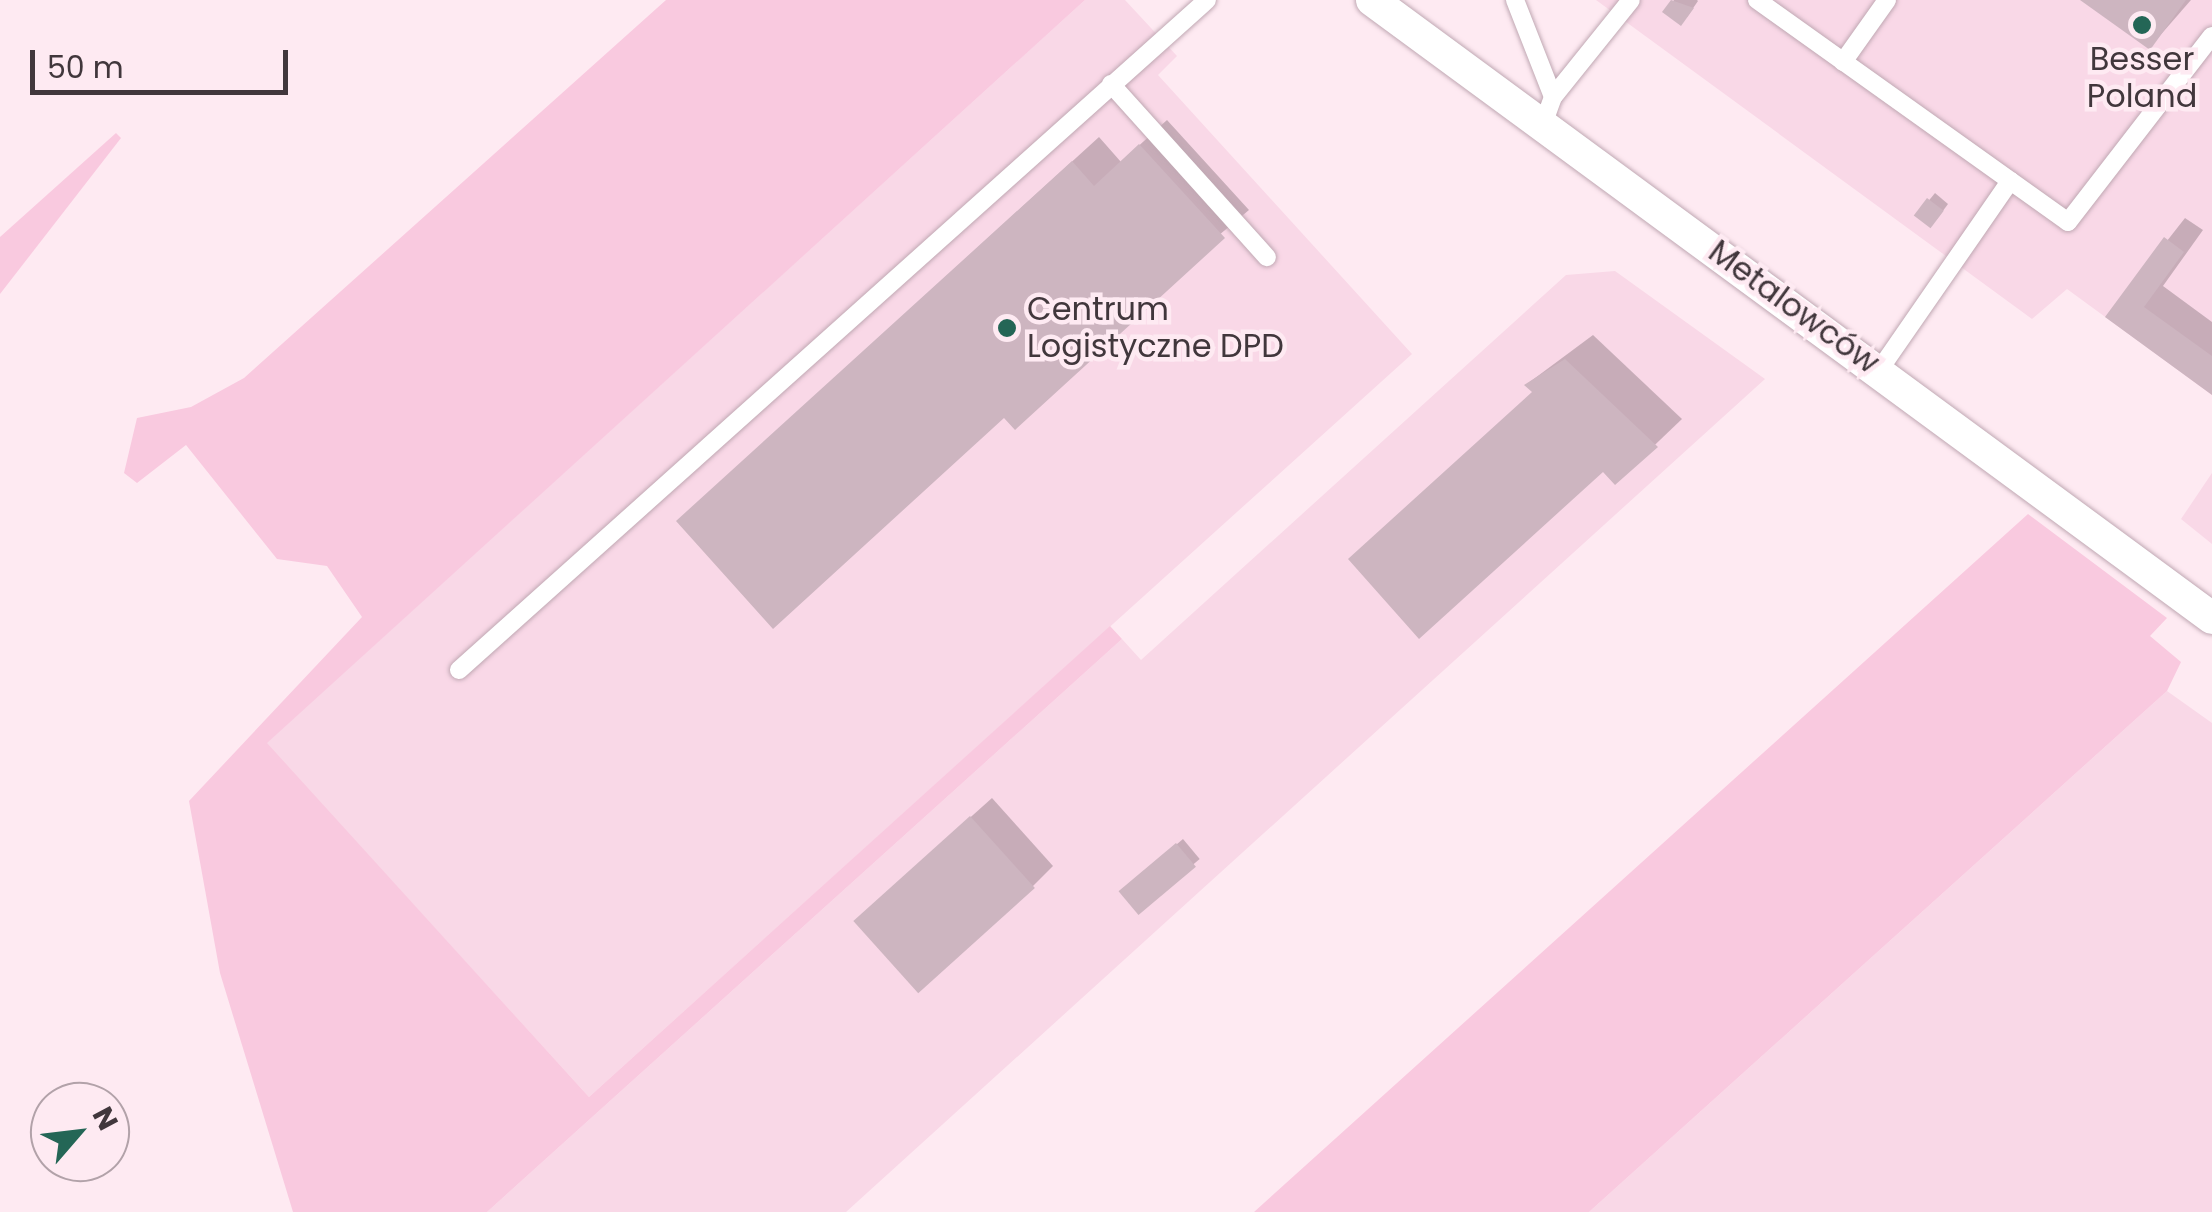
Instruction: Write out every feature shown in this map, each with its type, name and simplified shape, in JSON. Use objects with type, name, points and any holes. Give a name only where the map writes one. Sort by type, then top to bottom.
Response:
[{"type":"street","name":"Metalowców","points":[[1372,0],[1548,111],[1880,369],[2207,604]]},
{"type":"lane","points":[[459,670],[1207,0]]},
{"type":"lane","points":[[1515,0],[1548,111]]},
{"type":"lane","points":[[1548,111],[1631,0]]},
{"type":"lane","points":[[1757,0],[2068,222],[2212,36]]},
{"type":"lane","points":[[1843,62],[1887,0]]},
{"type":"lane","points":[[1111,84],[1267,257]]},
{"type":"lane","points":[[1880,369],[2010,182]]},
{"type":"shaded area","points":[[666,0],[1085,0],[267,743],[589,1097],[1110,626],[1122,639],[487,1212],[293,1212],[220,973],[189,801],[362,617],[327,566],[277,559],[186,445],[137,483],[124,473],[137,418],[191,407],[244,378]]},
{"type":"shaded area","points":[[1085,0],[1125,0],[1177,56],[1158,75],[1412,354],[589,1097],[266,743]]},
{"type":"shaded area","name":"Besser Poland","points":[[1596,0],[2212,0],[2212,395],[2067,289],[2032,319]]},
{"type":"shaded area","points":[[116,133],[121,138],[0,294],[0,237]]},
{"type":"shaded area","points":[[1615,271],[1765,379],[846,1212],[487,1212],[1122,639],[1141,660],[1566,275]]},
{"type":"shaded area","points":[[2212,473],[2212,544],[2181,519]]},
{"type":"shaded area","points":[[2028,514],[2167,618],[2150,636],[2181,662],[2167,691],[1589,1212],[1254,1212]]},
{"type":"shaded area","points":[[2167,691],[2212,723],[2212,1212],[1589,1212]]},
{"type":"building","points":[[1671,0],[1694,8],[1681,26],[1662,12]]},
{"type":"building","name":"Besser Poland","points":[[2080,0],[2186,0],[2150,50]]},
{"type":"building","name":"Centrum Logistyczne DPD","points":[[1139,144],[1225,238],[1015,430],[1004,418],[773,629],[676,521],[1072,161],[1094,186]]},
{"type":"building","points":[[1927,198],[1944,211],[1931,228],[1914,216]]},
{"type":"building","points":[[2164,237],[2184,252],[2144,307],[2212,356],[2212,395],[2105,317]]},
{"type":"building","points":[[1565,359],[1658,447],[1615,485],[1603,472],[1419,639],[1348,559],[1532,392],[1524,385]]},
{"type":"building","points":[[970,816],[1035,888],[918,993],[853,921]]},
{"type":"building","points":[[1176,843],[1196,867],[1138,915],[1119,891]]},
{"type":"place","name":"Besser Poland","points":[[2142,25]]},
{"type":"place","name":"Centrum Logistyczne DPD","points":[[1007,328]]}]
